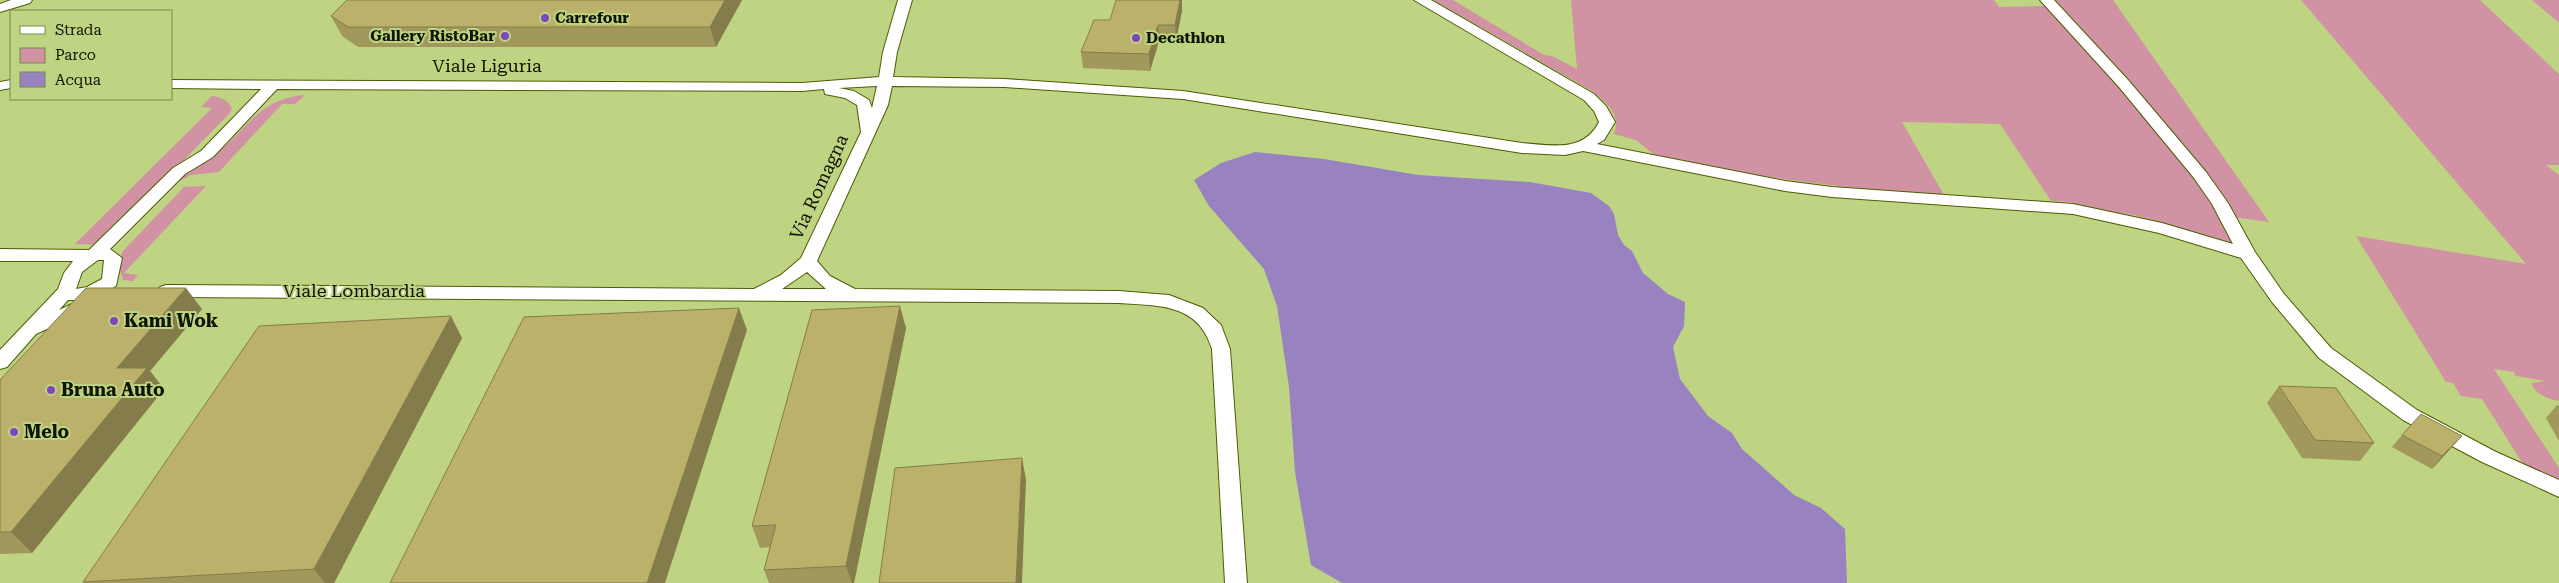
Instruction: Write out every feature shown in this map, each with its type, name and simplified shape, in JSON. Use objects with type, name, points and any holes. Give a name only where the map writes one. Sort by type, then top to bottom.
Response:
[{"type":"street","points":[[0,8],[25,0]]},
{"type":"street","name":"Via Romagna","points":[[808,261],[881,105],[890,52],[905,0]]},
{"type":"street","points":[[802,87],[886,81],[1005,83],[1146,91],[1183,94],[1522,148],[1565,150],[1583,146],[1599,137],[1607,122],[1601,109],[1589,97],[1422,0]]},
{"type":"street","points":[[2048,0],[2124,84],[2200,175],[2220,203],[2247,254],[2278,298],[2326,353],[2410,415],[2488,457],[2559,489]]},
{"type":"street","name":"Viale Liguria","points":[[172,84],[802,87]]},
{"type":"street","points":[[78,293],[74,268],[111,242],[179,171],[207,154],[274,84]]},
{"type":"street","points":[[802,87],[849,94],[856,97],[864,103],[868,130]]},
{"type":"street","points":[[1583,146],[1766,182],[1832,192],[2073,209],[2162,228],[2247,254]]},
{"type":"street","points":[[0,255],[90,256],[108,254],[113,258],[110,282],[78,293],[32,328],[0,362]]},
{"type":"street","points":[[739,293],[764,290],[785,281],[799,271],[808,261],[816,275],[834,288],[860,295]]},
{"type":"street","name":"Viale Lombardia","points":[[150,290],[739,293]]},
{"type":"street","points":[[32,328],[58,315],[119,294],[78,293]]},
{"type":"street","points":[[739,293],[1119,297],[1169,301],[1196,312],[1215,329],[1221,349],[1236,583]]},
{"type":"green space","points":[[1433,0],[1453,0],[1544,55],[1552,56],[1577,69],[1571,0],[1994,0],[1999,7],[2047,6],[2184,160],[2211,200],[2233,239],[2230,242],[2134,215],[2089,209],[2070,202],[2051,201],[2000,124],[1902,122],[1944,195],[1806,182],[1670,161],[1657,157],[1636,140],[1614,134],[1616,121],[1614,115],[1603,100],[1592,91]]},
{"type":"green space","points":[[2054,0],[2113,0],[2269,222],[2232,217]]},
{"type":"green space","points":[[2301,0],[2480,0],[2559,74],[2559,165],[2546,165],[2559,175],[2559,401],[2542,395],[2531,383],[2545,381],[2516,376],[2514,372],[2494,369],[2559,468],[2559,486],[2528,472],[2482,399],[2461,396],[2453,383],[2446,382],[2356,236],[2526,264]]},
{"type":"green space","points":[[2532,0],[2559,0],[2559,23]]},
{"type":"green space","points":[[305,95],[295,104],[282,104],[219,172],[191,175],[174,184],[226,145],[264,109],[289,98]]},
{"type":"green space","points":[[212,96],[226,101],[232,109],[230,113],[101,245],[75,244],[212,108],[201,107]]},
{"type":"green space","points":[[206,186],[124,273],[138,275],[133,281],[123,280],[118,264],[122,252],[184,187]]},
{"type":"water","points":[[1255,152],[1324,159],[1418,175],[1530,182],[1591,193],[1609,206],[1614,214],[1618,235],[1624,245],[1632,251],[1643,273],[1668,294],[1685,302],[1684,326],[1673,347],[1680,379],[1708,416],[1732,433],[1742,449],[1794,495],[1821,508],[1845,529],[1847,583],[1342,583],[1311,565],[1295,472],[1289,387],[1277,306],[1264,269],[1209,206],[1194,180],[1221,163]]},
{"type":"building","points":[[347,0],[725,0],[710,27],[348,27],[331,16]]},
{"type":"building","name":"Decathlon","points":[[1116,0],[1180,0],[1175,25],[1158,25],[1149,54],[1081,52],[1094,20],[1110,20]]},
{"type":"building","points":[[86,288],[186,288],[117,368],[147,368],[11,532],[0,532],[0,380]]},
{"type":"building","points":[[900,306],[846,566],[764,570],[776,525],[752,526],[812,310]]},
{"type":"building","points":[[739,308],[647,583],[390,583],[524,317]]},
{"type":"building","points":[[451,316],[314,569],[83,582],[259,326]]},
{"type":"building","points":[[2279,386],[2336,388],[2374,443],[2315,440]]},
{"type":"building","points":[[2421,414],[2462,436],[2442,456],[2402,435]]},
{"type":"building","points":[[1022,458],[1016,583],[879,583],[895,468]]},
{"type":"place","name":"Carrefour","points":[[545,18]]},
{"type":"place","name":"Gallery RistoBar","points":[[505,36]]},
{"type":"place","name":"Decathlon","points":[[1136,38]]},
{"type":"place","name":"Kami Wok","points":[[114,321]]},
{"type":"place","name":"Bruna Auto","points":[[51,390]]},
{"type":"place","name":"Melo","points":[[14,432]]}]
